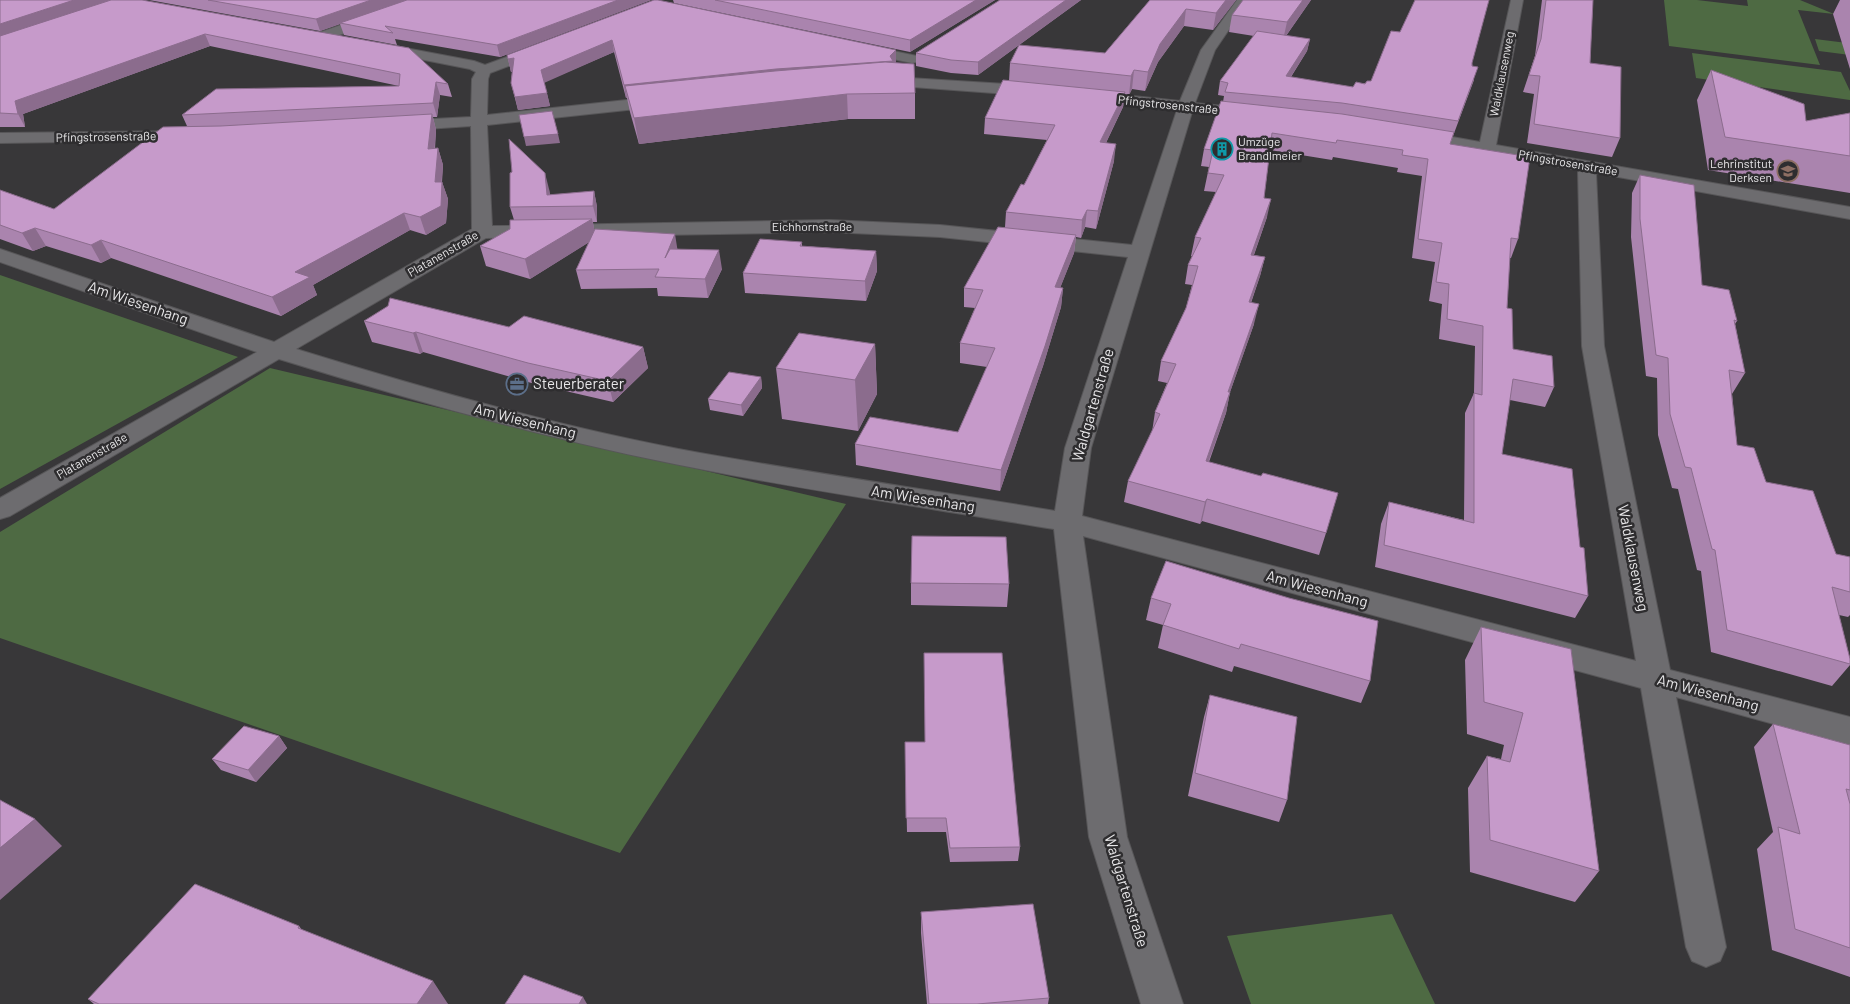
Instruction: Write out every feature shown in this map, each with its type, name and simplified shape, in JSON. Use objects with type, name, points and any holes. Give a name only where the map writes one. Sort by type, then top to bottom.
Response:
[{"type":"street","points":[[351,42],[318,36],[425,0]]},
{"type":"street","name":"Waldgartenstraße","points":[[1162,1004],[1108,837],[1066,522],[1078,448],[1186,107],[1208,50],[1243,0]]},
{"type":"street","name":"Waldklausenweg","points":[[1487,148],[1517,0]]},
{"type":"street","points":[[370,45],[474,65],[484,70],[557,43]]},
{"type":"street","points":[[846,45],[916,56],[886,80]]},
{"type":"street","name":"Platanenstraße","points":[[0,510],[274,350],[482,232],[479,121],[480,79],[484,70]]},
{"type":"street","points":[[858,82],[886,80],[1051,93]]},
{"type":"street","name":"Pfingstrosenstraße","points":[[1071,95],[1272,116]]},
{"type":"street","points":[[381,127],[479,121],[681,99]]},
{"type":"street","name":"Pfingstrosenstraße","points":[[1394,132],[1850,213]]},
{"type":"street","name":"Pfingstrosenstraße","points":[[0,138],[200,136]]},
{"type":"street","name":"Waldklausenweg","points":[[1587,166],[1593,346],[1706,947]]},
{"type":"street","name":"Eichhornstraße","points":[[482,232],[829,226],[940,231],[1141,252]]},
{"type":"street","name":"Am Wiesenhang","points":[[0,255],[274,350],[402,389],[536,425],[699,461],[1066,522],[1850,731]]},
{"type":"green space","points":[[1664,0],[1697,0],[1748,6],[1747,0],[1800,0],[1834,14],[1798,10],[1820,65],[1669,46]]},
{"type":"green space","points":[[1815,39],[1847,43],[1850,55],[1819,51]]},
{"type":"green space","points":[[1692,53],[1841,72],[1850,91],[1850,100],[1696,78]]},
{"type":"green space","points":[[0,275],[238,357],[0,489]]},
{"type":"green space","points":[[270,368],[846,504],[620,853],[0,638],[0,532]]},
{"type":"green space","points":[[1392,914],[1435,1004],[1251,1004],[1227,936]]},
{"type":"building","points":[[0,0],[74,0],[0,24]]},
{"type":"building","points":[[111,0],[142,0],[409,48],[448,84],[436,82],[433,103],[182,115],[216,89],[399,86],[400,74],[205,34],[15,101],[18,114],[0,113],[0,36]]},
{"type":"building","points":[[208,0],[371,0],[316,19]]},
{"type":"building","points":[[407,0],[618,0],[497,45],[385,26],[393,33],[340,23]]},
{"type":"building","points":[[654,0],[896,50],[890,56],[893,61],[776,69],[624,85],[612,40],[541,70],[547,93],[515,97],[511,83],[514,58],[508,59],[507,55]]},
{"type":"building","points":[[715,0],[976,0],[910,40]]},
{"type":"building","points":[[1000,0],[1066,0],[978,62],[951,60],[916,53]]},
{"type":"building","points":[[1150,0],[1226,0],[1216,13],[1186,9],[1160,44],[1148,72],[1134,70],[1131,76],[1010,63],[1019,45],[1105,53]]},
{"type":"building","points":[[1243,0],[1303,0],[1287,22],[1232,15]]},
{"type":"building","points":[[1415,0],[1489,0],[1472,63],[1472,66],[1478,67],[1458,121],[1342,103],[1225,92],[1228,83],[1220,81],[1257,31],[1310,39],[1286,76],[1353,87],[1356,82],[1365,84],[1367,81],[1371,81],[1391,31],[1400,32]]},
{"type":"building","points":[[1546,0],[1593,0],[1590,63],[1621,67],[1620,138],[1534,124],[1540,76],[1529,75],[1541,39]]},
{"type":"building","points":[[885,62],[914,64],[915,93],[847,94],[634,118],[625,86],[775,71]]},
{"type":"building","points":[[1711,70],[1804,104],[1806,121],[1850,113],[1850,156],[1725,137]]},
{"type":"building","points":[[1003,80],[1125,92],[1100,142],[1116,144],[1098,211],[1087,210],[1082,220],[1006,212],[1021,184],[1024,185],[1055,125],[985,118]]},
{"type":"building","points":[[1221,101],[1342,114],[1454,132],[1450,144],[1530,157],[1518,239],[1511,238],[1507,308],[1512,309],[1513,349],[1552,356],[1554,387],[1513,379],[1502,454],[1572,469],[1580,547],[1584,548],[1588,596],[1384,545],[1389,502],[1474,523],[1474,393],[1482,395],[1483,326],[1447,319],[1449,284],[1436,282],[1442,243],[1418,239],[1428,159],[1402,155],[1403,150],[1337,140],[1336,143],[1272,133],[1264,198],[1271,199],[1251,255],[1265,257],[1249,302],[1259,304],[1206,461],[1261,476],[1263,473],[1338,493],[1326,533],[1207,499],[1205,502],[1128,481],[1160,414],[1155,412],[1176,364],[1161,361],[1186,308],[1198,266],[1188,265],[1201,238],[1195,237],[1224,175],[1208,173],[1213,150],[1204,149]]},
{"type":"building","points":[[552,111],[558,134],[524,137],[519,115]]},
{"type":"building","points":[[432,114],[428,149],[438,148],[435,182],[442,182],[441,206],[420,217],[404,213],[295,272],[310,277],[272,297],[101,240],[91,245],[35,228],[22,233],[0,225],[0,190],[54,209],[163,127],[221,126]]},
{"type":"building","points":[[509,139],[545,173],[547,195],[594,191],[593,206],[510,207],[510,173],[512,172]]},
{"type":"building","points":[[1640,175],[1694,185],[1702,285],[1729,290],[1737,321],[1734,320],[1745,373],[1729,370],[1737,445],[1754,448],[1766,482],[1813,491],[1836,554],[1850,557],[1850,592],[1832,587],[1850,664],[1727,630],[1715,550],[1712,549],[1691,468],[1685,467],[1670,414],[1668,358],[1656,355],[1640,219]]},
{"type":"building","points":[[592,219],[525,259],[480,246],[510,229],[510,220]]},
{"type":"building","points":[[998,227],[1076,235],[1055,287],[1063,288],[1045,346],[1001,470],[855,444],[870,417],[958,432],[995,348],[960,343],[983,290],[964,288]]},
{"type":"building","points":[[595,229],[675,234],[665,258],[670,249],[719,250],[705,279],[655,277],[659,269],[576,270]]},
{"type":"building","points":[[760,239],[802,242],[800,246],[876,251],[865,281],[743,273]]},
{"type":"building","points":[[390,298],[509,327],[524,316],[643,347],[608,381],[528,363],[416,332],[413,333],[364,321],[388,306]]},
{"type":"building","points":[[799,333],[875,344],[855,380],[776,368]]},
{"type":"building","points":[[729,372],[761,377],[741,405],[708,399]]},
{"type":"building","points":[[912,536],[1006,537],[1009,584],[911,583]]},
{"type":"building","points":[[1166,561],[1289,598],[1378,621],[1370,681],[1241,644],[1239,649],[1163,625],[1171,604],[1151,598]]},
{"type":"building","points":[[1481,627],[1571,649],[1599,871],[1490,840],[1487,756],[1510,762],[1523,713],[1484,702]]},
{"type":"building","points":[[924,653],[1002,653],[1020,847],[950,848],[946,818],[906,818],[905,742],[925,742]]},
{"type":"building","points":[[1210,695],[1297,717],[1287,800],[1195,773]]},
{"type":"building","points":[[1773,724],[1850,745],[1850,790],[1846,789],[1850,804],[1850,948],[1795,929],[1778,827],[1800,834]]},
{"type":"building","points":[[244,726],[279,736],[248,770],[212,759]]},
{"type":"building","points":[[0,800],[35,819],[0,848]]},
{"type":"building","points":[[195,884],[299,926],[298,928],[433,981],[417,1004],[99,1004],[88,999]]},
{"type":"building","points":[[1033,904],[1049,998],[977,1004],[929,1004],[921,912]]},
{"type":"building","points":[[524,975],[583,997],[579,1004],[505,1004]]},
{"type":"place","name":"Umzüge Brandlmeier","points":[[1222,149]]},
{"type":"place","name":"Lehrinstitut Derksen","points":[[1788,171]]},
{"type":"place","name":"Steuerberater","points":[[517,384]]}]
